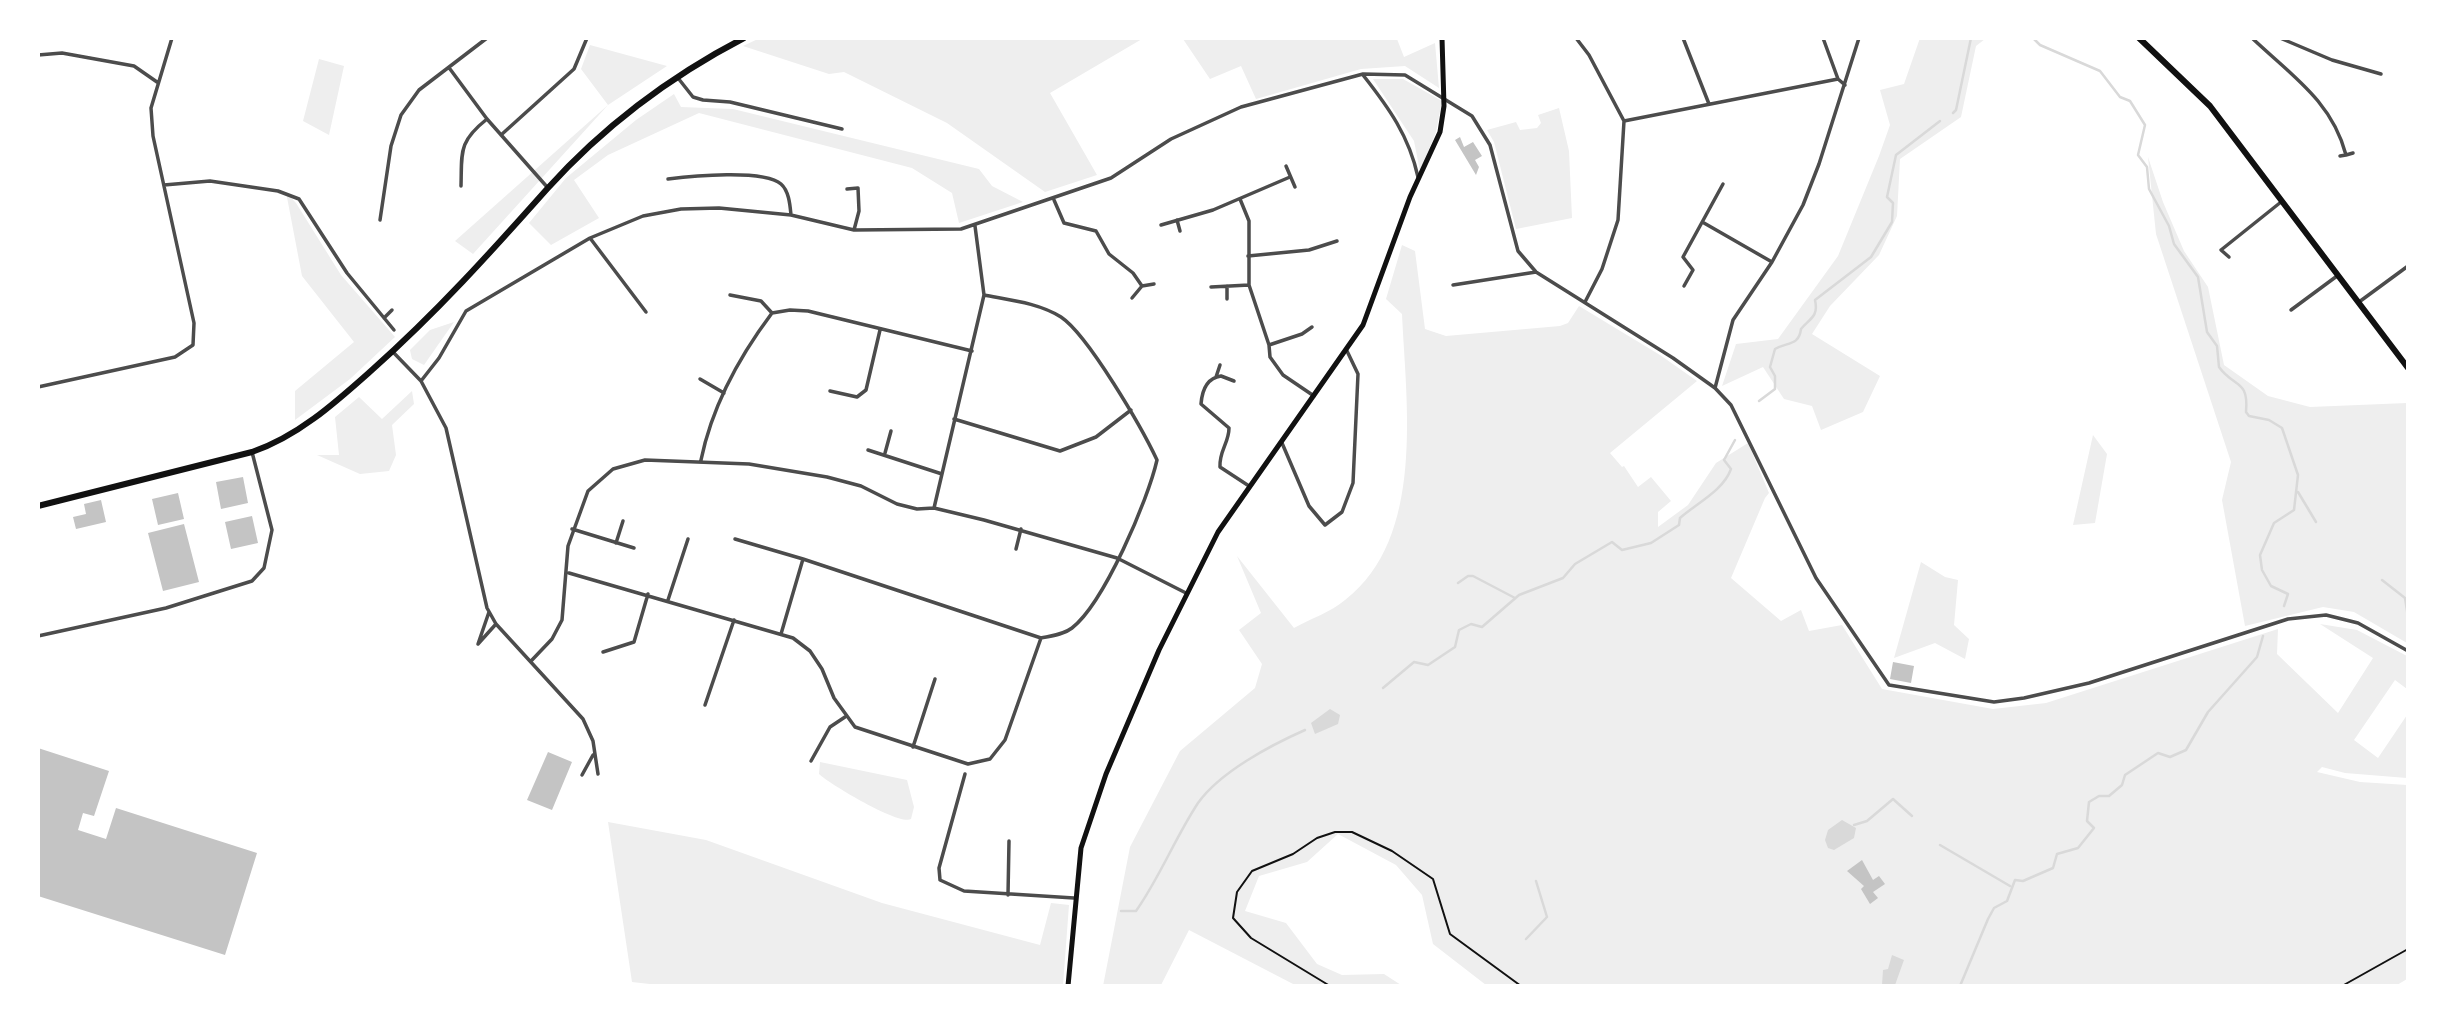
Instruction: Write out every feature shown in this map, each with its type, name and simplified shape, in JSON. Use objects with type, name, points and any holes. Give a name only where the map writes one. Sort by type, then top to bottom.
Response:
[{"type":"main road","points":[[38,505],[252,452],[272,445],[315,418],[393,352],[501,244],[548,188],[625,115],[678,78],[744,38]]},
{"type":"main road","points":[[1068,985],[1074,898],[1081,848],[1090,816],[1186,593],[1218,532],[1347,351],[1376,294],[1419,179],[1440,132],[1444,98],[1442,38]]},
{"type":"main road","points":[[2139,38],[2210,106],[2407,368]]},
{"type":"street","points":[[38,387],[175,357],[193,345],[194,323],[153,136],[151,108],[172,38]]},
{"type":"street","points":[[380,220],[391,146],[401,116],[419,90],[450,69],[487,38]]},
{"type":"street","points":[[501,135],[574,69],[587,38]]},
{"type":"street","points":[[1576,38],[1589,55],[1624,121],[1618,220],[1602,269],[1585,302]]},
{"type":"street","points":[[1683,38],[1709,104]]},
{"type":"street","points":[[1823,38],[1839,79],[1844,85]]},
{"type":"street","points":[[1715,388],[1733,320],[1772,262],[1807,195],[1859,38]]},
{"type":"street","points":[[2252,38],[2324,105],[2342,139],[2343,156],[2353,153]]},
{"type":"street","points":[[2280,38],[2332,60],[2381,75]]},
{"type":"street","points":[[38,55],[62,53],[134,66],[157,82]]},
{"type":"street","points":[[450,69],[486,119],[548,188]]},
{"type":"street","points":[[1363,74],[1401,125],[1412,148],[1419,179]]},
{"type":"street","points":[[421,382],[467,311],[590,238],[643,216],[681,209],[719,208],[791,215],[855,230],[904,232],[975,225],[1054,200],[1111,178],[1171,139],[1241,107],[1363,74],[1405,75],[1472,116],[1490,145],[1518,251],[1536,272],[1715,388],[1736,414],[1816,578],[1884,682],[1903,688],[1994,702],[2024,698],[2089,684],[2288,619],[2326,615],[2357,623],[2407,651]]},
{"type":"street","points":[[678,78],[693,97],[730,102],[842,129]]},
{"type":"street","points":[[1624,121],[1839,79]]},
{"type":"street","points":[[461,186],[464,143],[469,133],[486,119]]},
{"type":"street","points":[[1286,166],[1295,187]]},
{"type":"street","points":[[668,179],[727,175],[774,181],[784,188],[791,215]]},
{"type":"street","points":[[1161,225],[1213,211],[1290,177]]},
{"type":"street","points":[[164,186],[210,181],[272,190],[299,199],[346,273],[394,330]]},
{"type":"street","points":[[1684,286],[1693,270],[1683,257],[1723,184]]},
{"type":"street","points":[[847,189],[858,188],[859,211],[855,230]]},
{"type":"street","points":[[1240,199],[1249,221],[1249,285],[1269,345],[1269,358],[1283,375],[1314,396]]},
{"type":"street","points":[[1054,200],[1064,223],[1096,231],[1108,254],[1133,273],[1142,286]]},
{"type":"street","points":[[2230,257],[2221,250],[2283,200]]},
{"type":"street","points":[[1177,220],[1180,231]]},
{"type":"street","points":[[1703,222],[1772,262]]},
{"type":"street","points":[[934,508],[985,295],[975,225]]},
{"type":"street","points":[[590,238],[646,312]]},
{"type":"street","points":[[1248,256],[1310,250],[1337,240]]},
{"type":"street","points":[[2359,302],[2407,266]]},
{"type":"street","points":[[1453,285],[1536,272]]},
{"type":"street","points":[[2291,310],[2339,275]]},
{"type":"street","points":[[1132,298],[1142,286],[1154,284]]},
{"type":"street","points":[[1211,287],[1249,285]]},
{"type":"street","points":[[1227,286],[1227,299]]},
{"type":"street","points":[[730,295],[761,301],[772,313]]},
{"type":"street","points":[[735,539],[1041,638],[1069,630],[1085,615],[1117,558],[1152,483],[1157,460],[1131,410],[1064,319],[1046,309],[985,295]]},
{"type":"street","points":[[384,318],[392,310]]},
{"type":"street","points":[[701,460],[708,425],[754,337],[772,313],[789,310],[808,312],[972,351]]},
{"type":"street","points":[[1269,345],[1302,334],[1312,327]]},
{"type":"street","points":[[830,391],[857,397],[866,390],[880,330]]},
{"type":"street","points":[[1282,442],[1309,506],[1325,525],[1342,512],[1353,483],[1359,374],[1347,351]]},
{"type":"street","points":[[393,352],[421,382],[446,428],[489,611],[496,624],[532,660],[583,719],[593,741],[598,774]]},
{"type":"street","points":[[1220,365],[1216,377],[1202,392],[1201,404],[1229,428],[1229,436],[1221,449],[1220,467],[1251,487]]},
{"type":"street","points":[[1216,377],[1234,381]]},
{"type":"street","points":[[700,379],[724,393]]},
{"type":"street","points":[[954,419],[1060,451],[1096,437],[1131,410]]},
{"type":"street","points":[[885,453],[891,431]]},
{"type":"street","points":[[868,450],[885,453],[904,463],[942,474]]},
{"type":"street","points":[[38,636],[166,608],[252,581],[264,568],[272,530],[252,452]]},
{"type":"street","points":[[532,660],[552,639],[562,620],[568,573],[568,546],[588,491],[613,469],[645,460],[701,460],[827,477],[860,485],[897,504],[917,509],[934,508],[1021,529],[1117,558],[1186,593]]},
{"type":"street","points":[[616,543],[622,521]]},
{"type":"street","points":[[572,529],[634,548]]},
{"type":"street","points":[[1016,549],[1021,529]]},
{"type":"street","points":[[668,600],[688,539]]},
{"type":"street","points":[[781,634],[803,559]]},
{"type":"street","points":[[568,573],[793,638],[810,651],[845,717],[855,727],[968,764],[990,759],[1005,740],[1041,638]]},
{"type":"street","points":[[603,652],[634,642],[648,594]]},
{"type":"street","points":[[489,611],[478,644],[496,624]]},
{"type":"street","points":[[705,705],[734,620]]},
{"type":"street","points":[[913,747],[935,679]]},
{"type":"street","points":[[811,761],[830,727],[845,717]]},
{"type":"street","points":[[582,775],[593,754]]},
{"type":"street","points":[[965,774],[939,868],[940,880],[964,891],[1074,898]]},
{"type":"street","points":[[1008,895],[1009,841]]},
{"type":"path","points":[[1330,985],[1251,938],[1233,918],[1237,892],[1252,872],[1335,832],[1352,832],[1392,851],[1433,879],[1450,934],[1521,985]]},
{"type":"path","points":[[2342,985],[2407,949]]},
{"type":"shaded area","points":[[760,38],[1142,39],[1050,93],[1097,175],[1045,192],[947,123],[844,72],[829,74],[743,46]]},
{"type":"shaded area","points":[[1920,38],[1985,39],[1976,46],[1961,117],[1900,159],[1897,216],[1879,255],[1830,306],[1812,334],[1880,376],[1863,412],[1821,430],[1812,406],[1784,399],[1763,367],[1722,386],[1736,344],[1778,339],[1838,256],[1890,125],[1880,90],[1904,84]]},
{"type":"shaded area","points":[[1183,39],[1397,39],[1404,57],[1435,43],[1439,88],[1405,66],[1361,69],[1256,99],[1241,66],[1210,79]]},
{"type":"shaded area","points":[[590,45],[667,66],[608,105],[581,69]]},
{"type":"shaded area","points":[[319,59],[344,66],[329,135],[303,121]]},
{"type":"shaded area","points":[[1373,79],[1403,79],[1442,101],[1436,132],[1420,171],[1414,141]]},
{"type":"shaded area","points":[[674,94],[681,107],[733,109],[979,169],[992,186],[1023,202],[959,223],[952,193],[912,168],[699,113],[608,155],[574,180],[599,218],[551,245],[529,223],[566,178],[636,120]]},
{"type":"shaded area","points":[[608,105],[473,254],[455,241]]},
{"type":"shaded area","points":[[1559,108],[1569,151],[1572,218],[1516,229],[1494,142],[1487,130],[1516,122],[1520,130],[1537,128],[1541,123],[1538,115]]},
{"type":"shaded area","points":[[2148,157],[2184,251],[2208,287],[2224,365],[2268,396],[2310,407],[2407,403],[2407,643],[2354,612],[2323,607],[2245,626],[2222,500],[2231,462],[2156,234]]},
{"type":"shaded area","points":[[286,192],[296,203],[341,275],[395,337],[350,379],[295,420],[295,391],[354,342],[302,276]]},
{"type":"shaded area","points":[[1402,245],[1415,251],[1425,329],[1446,336],[1560,326],[1568,323],[1579,306],[1697,381],[1610,453],[1624,466],[1638,487],[1651,477],[1671,501],[1658,512],[1658,527],[1688,505],[1716,463],[1748,443],[1769,493],[1731,578],[1781,621],[1801,610],[1809,631],[1842,625],[1882,689],[1993,709],[2046,703],[2278,629],[2277,654],[2338,713],[2373,658],[2320,624],[2357,630],[2407,656],[2407,689],[2395,680],[2354,740],[2378,758],[2407,715],[2407,778],[2345,773],[2322,767],[2317,772],[2360,782],[2407,785],[2407,979],[2397,985],[1486,985],[1433,944],[1422,895],[1396,865],[1338,834],[1307,862],[1259,876],[1245,911],[1286,923],[1317,964],[1342,975],[1384,974],[1401,985],[1295,985],[1189,930],[1161,985],[1103,986],[1130,847],[1180,751],[1255,688],[1262,664],[1239,630],[1261,613],[1237,556],[1294,628],[1345,600],[1371,574],[1389,542],[1400,506],[1407,427],[1402,314],[1386,299]]},
{"type":"shaded area","points":[[454,322],[424,365],[412,359],[410,350],[430,330]]},
{"type":"shaded area","points":[[412,391],[414,404],[392,425],[396,455],[389,471],[360,474],[317,455],[339,455],[335,417],[359,397],[382,419]]},
{"type":"shaded area","points":[[2093,435],[2107,454],[2095,523],[2073,525]]},
{"type":"shaded area","points":[[1921,562],[1945,577],[1958,580],[1954,625],[1969,639],[1965,659],[1935,643],[1894,658]]},
{"type":"shaded area","points":[[1330,709],[1340,715],[1338,724],[1315,734],[1311,723]]},
{"type":"shaded area","points":[[820,762],[907,780],[914,807],[911,819],[904,820],[880,811],[837,787],[819,774]]},
{"type":"shaded area","points":[[1842,820],[1856,828],[1854,838],[1834,850],[1828,848],[1825,840],[1828,830]]},
{"type":"shaded area","points":[[608,822],[706,840],[882,903],[1040,945],[1051,903],[1069,905],[1063,985],[667,986],[632,982]]},
{"type":"shaded area","points":[[1892,955],[1904,960],[1895,985],[1882,985],[1883,970],[1888,969]]},
{"type":"building","points":[[1460,137],[1464,147],[1473,142],[1482,156],[1475,160],[1479,167],[1476,175],[1455,140]]},
{"type":"building","points":[[243,477],[248,503],[221,509],[216,482]]},
{"type":"building","points":[[178,493],[184,519],[158,525],[152,499]]},
{"type":"building","points":[[101,500],[106,522],[76,529],[73,517],[86,514],[84,504]]},
{"type":"building","points":[[252,516],[258,543],[231,549],[225,522]]},
{"type":"building","points":[[184,524],[199,582],[163,591],[148,533]]},
{"type":"building","points":[[1893,662],[1914,666],[1911,683],[1890,679]]},
{"type":"building","points":[[38,748],[109,771],[94,816],[83,813],[78,830],[106,839],[116,808],[257,853],[225,955],[38,896]]},
{"type":"building","points":[[548,752],[572,762],[552,810],[527,800]]},
{"type":"building","points":[[1862,860],[1873,880],[1879,876],[1885,884],[1873,892],[1878,898],[1870,904],[1861,889],[1864,886],[1847,871]]},
{"type":"waterway","points":[[1953,113],[1956,110],[1971,38]]},
{"type":"waterway","points":[[2033,38],[2040,45],[2100,71],[2120,97],[2130,101],[2145,125],[2138,155],[2147,167],[2149,189],[2169,226],[2174,244],[2198,277],[2207,332],[2217,346],[2219,367],[2243,389],[2249,416],[2269,420],[2282,428],[2298,475],[2294,510],[2274,523],[2260,555],[2262,570],[2271,586],[2288,594],[2284,606]]},
{"type":"waterway","points":[[1759,401],[1775,389],[1775,376],[1770,367],[1775,349],[1798,338],[1801,329],[1816,310],[1815,300],[1871,257],[1892,222],[1893,203],[1887,197],[1896,155],[1940,121]]},
{"type":"waterway","points":[[1383,688],[1414,662],[1428,665],[1455,647],[1459,630],[1471,624],[1482,627],[1519,595],[1563,578],[1575,564],[1612,542],[1622,550],[1651,543],[1679,525],[1680,518],[1716,490],[1727,477],[1731,469],[1724,460],[1735,440]]},
{"type":"waterway","points":[[2298,492],[2316,522]]},
{"type":"waterway","points":[[1458,583],[1468,576],[1473,576],[1515,598]]},
{"type":"waterway","points":[[2382,580],[2405,598],[2408,617]]},
{"type":"waterway","points":[[1960,986],[1988,919],[1994,908],[2007,901],[2015,880],[2023,881],[2053,868],[2057,854],[2078,848],[2094,828],[2087,821],[2089,802],[2099,796],[2109,796],[2122,785],[2125,775],[2158,753],[2170,757],[2186,750],[2208,712],[2257,657],[2263,636]]},
{"type":"waterway","points":[[1121,911],[1136,911],[1198,803],[1219,781],[1277,743],[1305,730]]},
{"type":"waterway","points":[[1854,825],[1867,821],[1893,799],[1912,816]]},
{"type":"waterway","points":[[1940,845],[2010,886]]},
{"type":"waterway","points":[[1526,939],[1547,917],[1536,881]]}]
